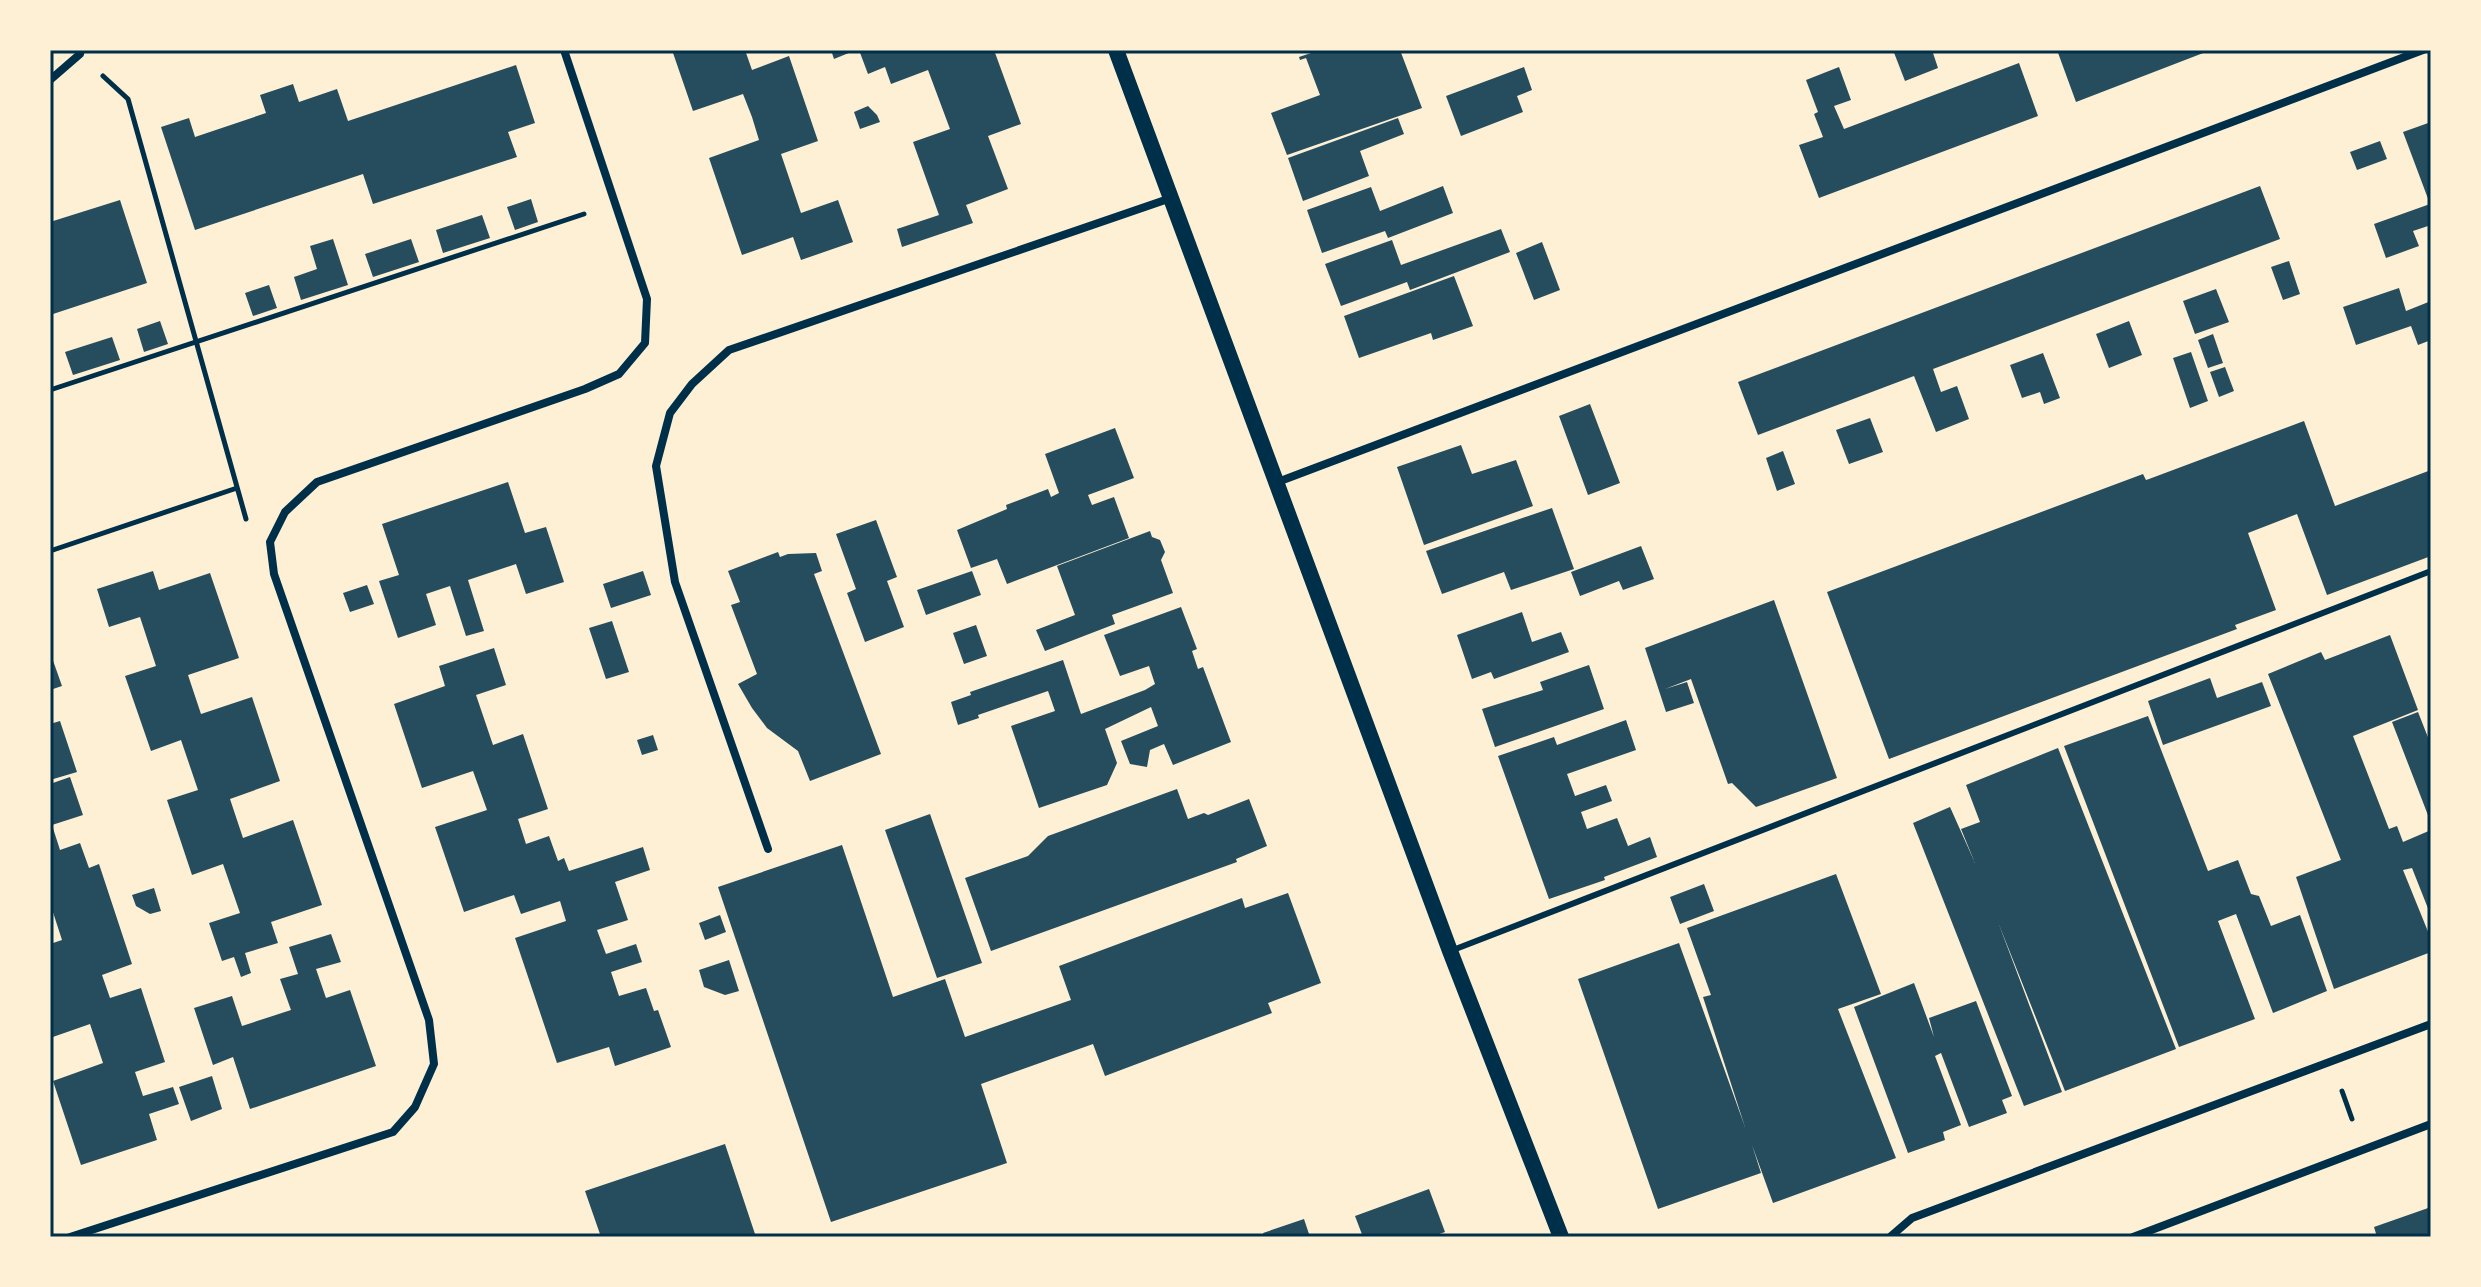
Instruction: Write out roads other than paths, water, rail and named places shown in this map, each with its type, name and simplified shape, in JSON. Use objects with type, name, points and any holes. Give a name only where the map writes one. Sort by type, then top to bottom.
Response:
[{"type":"main road","points":[[1116,50],[1274,483],[1561,1237]]},
{"type":"street","points":[[70,1237],[393,1132],[415,1107],[434,1064],[429,1020],[274,574],[270,542],[285,512],[317,482],[585,389],[619,374],[645,343],[647,299],[564,50]]},
{"type":"street","points":[[1274,483],[2423,50]]},
{"type":"street","points":[[50,80],[80,52]]},
{"type":"street","points":[[768,849],[675,582],[656,466],[670,413],[692,384],[729,350],[1172,198]]},
{"type":"street","points":[[1890,1237],[1912,1218],[2431,1024]]},
{"type":"street","points":[[2133,1237],[2431,1124]]},
{"type":"lane","points":[[1450,951],[2431,571]]}]
